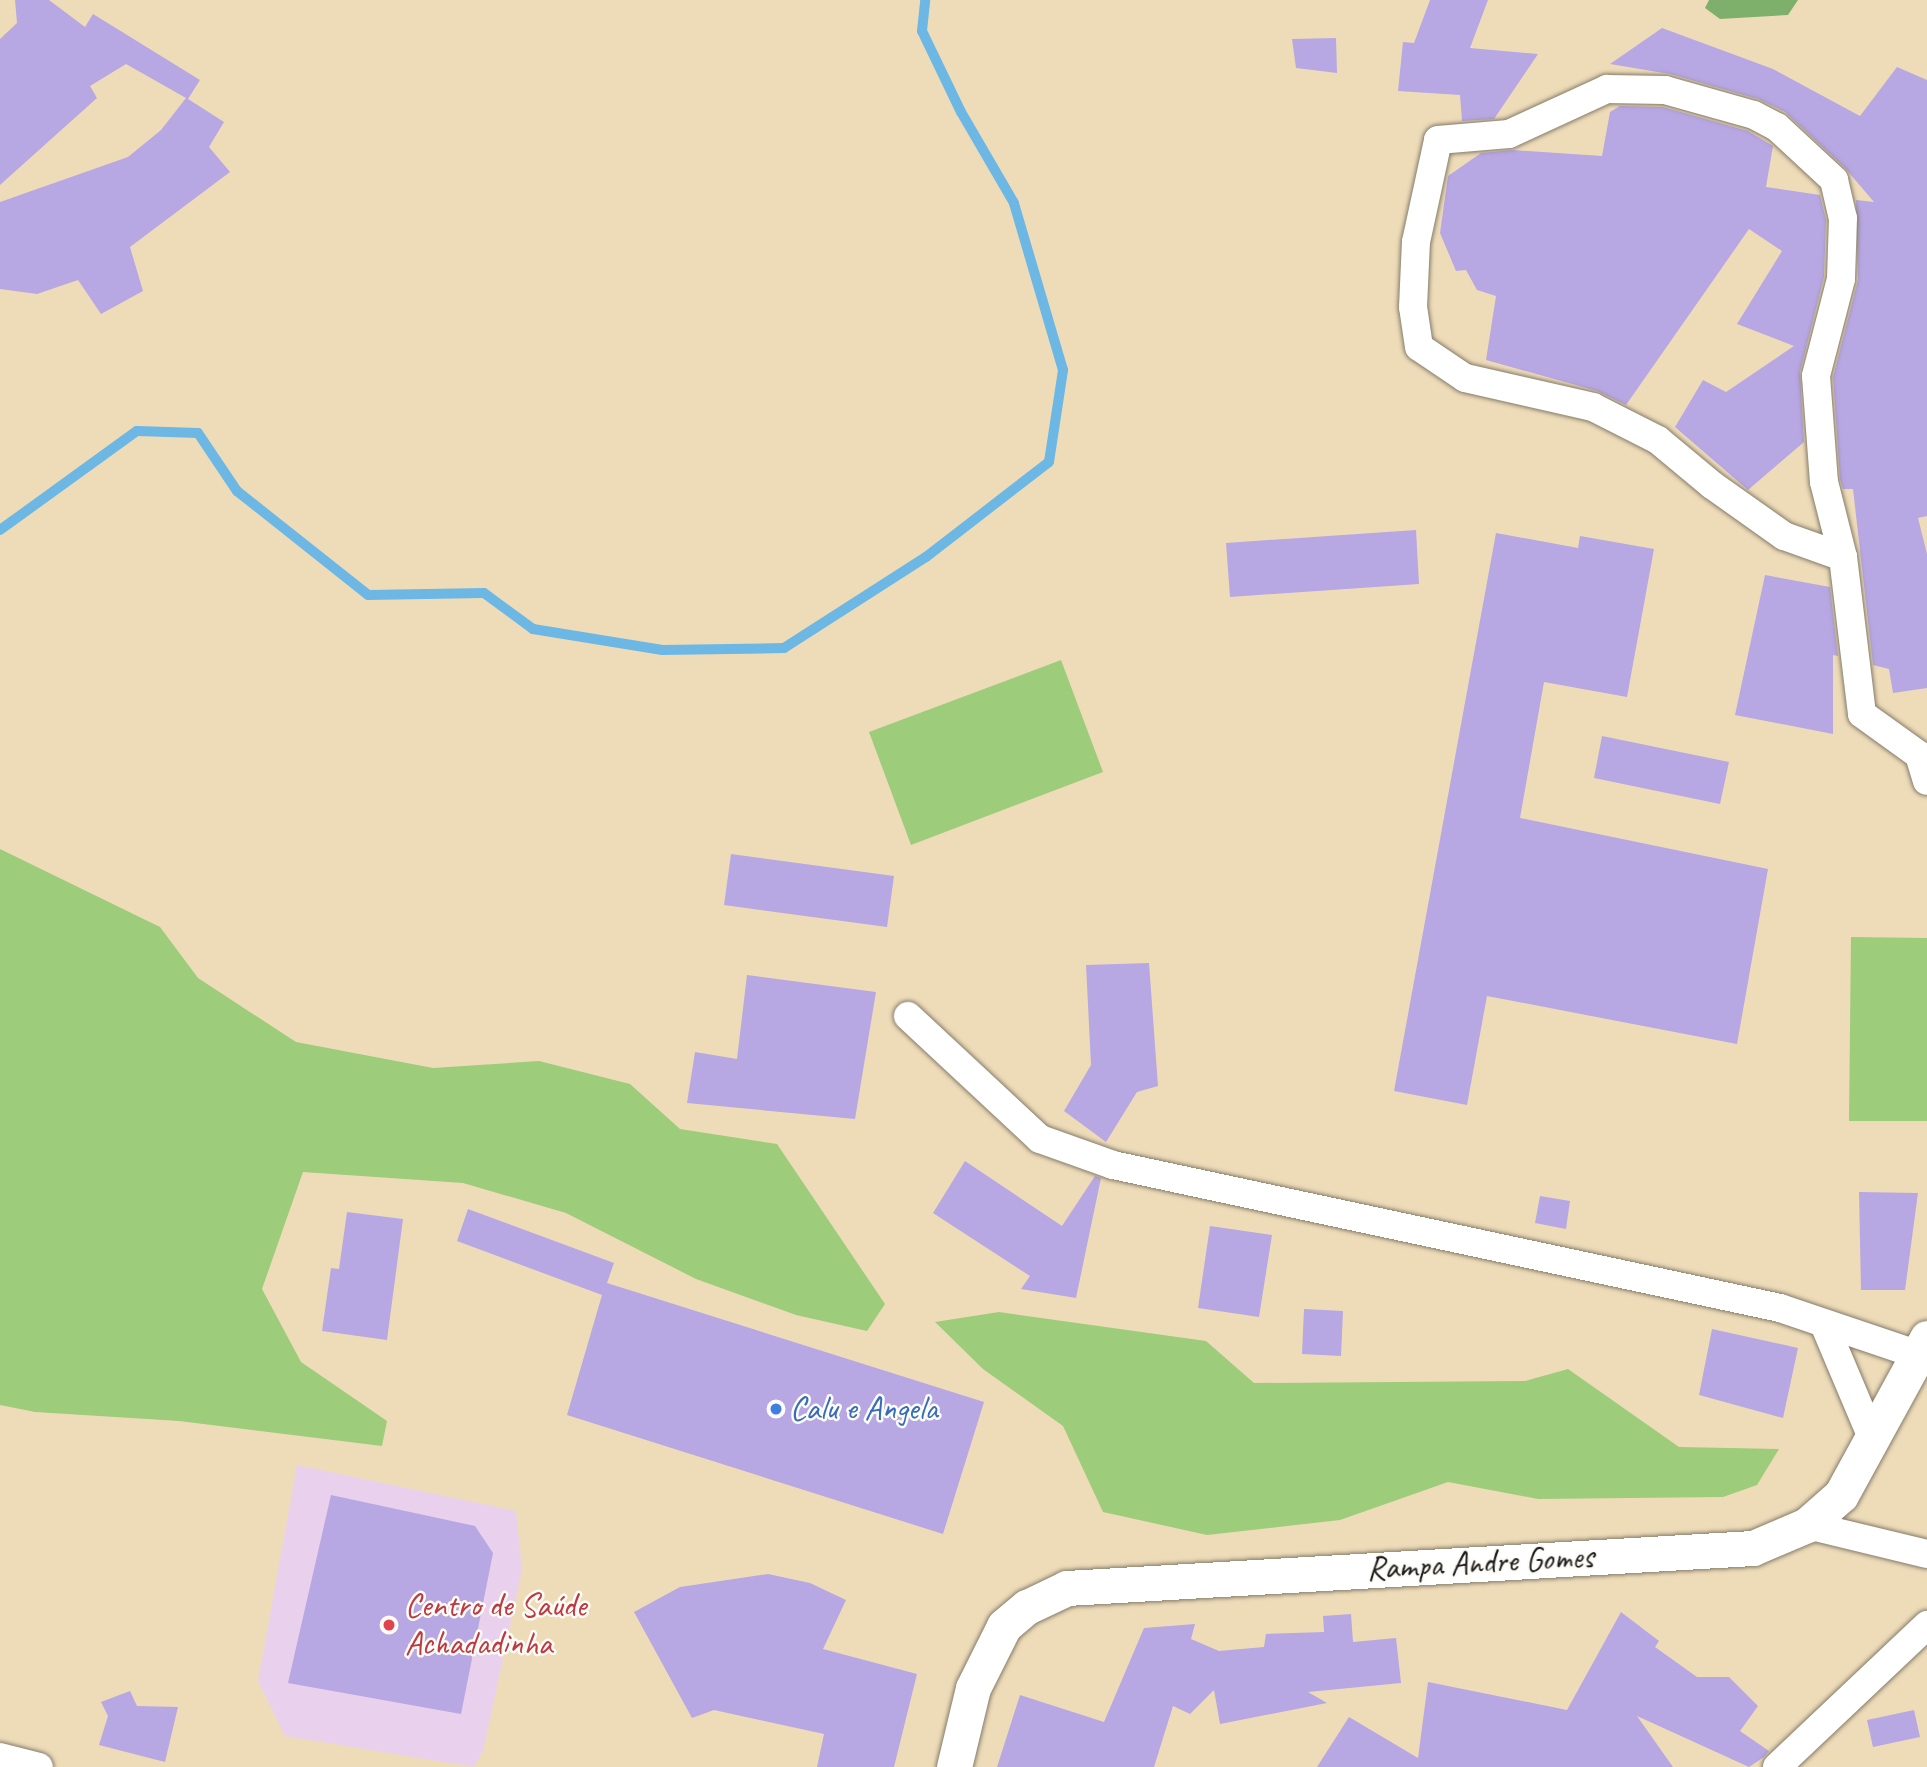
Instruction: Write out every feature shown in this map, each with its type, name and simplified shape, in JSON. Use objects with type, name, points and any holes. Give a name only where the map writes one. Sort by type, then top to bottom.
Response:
[{"type":"street","points":[[1843,557],[1784,536],[1712,485],[1658,440],[1593,407],[1465,378],[1419,347],[1413,307],[1416,242],[1438,139],[1509,134],[1607,89],[1665,90],[1754,115],[1777,127],[1809,153],[1834,180],[1843,218],[1841,279],[1816,376],[1824,482],[1843,557],[1862,714],[1919,755],[1927,781]]},
{"type":"street","points":[[908,1016],[1040,1139],[1113,1166],[1780,1308],[1824,1324],[1923,1346]]},
{"type":"street","points":[[1824,1324],[1873,1440]]},
{"type":"street","name":"Rampa Andre Gomes","points":[[954,1767],[973,1688],[1004,1626],[1027,1607],[1067,1588],[1753,1548],[1807,1525],[1842,1495],[1923,1346]]},
{"type":"street","points":[[1807,1525],[1927,1553]]},
{"type":"street","points":[[1777,1767],[1927,1625]]},
{"type":"street","points":[[0,1757],[40,1767]]},
{"type":"shaded area","name":"Centro de Saúde Achadadinha","points":[[297,1465],[516,1511],[522,1570],[483,1751],[474,1767],[285,1736],[258,1681]]},
{"type":"green space","points":[[1709,0],[1798,0],[1788,15],[1720,19],[1705,8]]},
{"type":"green space","points":[[1061,660],[1103,772],[911,845],[869,732]]},
{"type":"green space","points":[[0,849],[160,927],[198,978],[296,1042],[433,1068],[539,1061],[630,1084],[680,1129],[777,1144],[885,1304],[867,1331],[796,1315],[696,1279],[566,1213],[463,1183],[303,1172],[262,1289],[301,1362],[387,1421],[382,1446],[179,1421],[35,1412],[0,1405]]},
{"type":"green space","points":[[1851,937],[1927,938],[1927,1121],[1849,1121]]},
{"type":"green space","points":[[999,1312],[1206,1341],[1254,1383],[1525,1381],[1568,1369],[1679,1447],[1779,1449],[1757,1485],[1723,1497],[1538,1499],[1448,1482],[1340,1520],[1207,1535],[1103,1512],[1063,1426],[983,1369],[935,1322]]},
{"type":"building","points":[[15,0],[49,0],[85,27],[93,14],[200,80],[188,99],[224,122],[209,147],[230,172],[130,247],[143,291],[101,314],[78,280],[37,294],[0,289],[0,202],[128,157],[161,130],[186,98],[126,64],[90,86],[97,98],[0,185],[0,39],[17,23]]},
{"type":"building","points":[[1430,0],[1488,0],[1470,48],[1538,54],[1494,119],[1462,121],[1460,95],[1398,91],[1403,42],[1414,43]]},
{"type":"building","points":[[1662,28],[1773,69],[1860,116],[1897,67],[1927,80],[1927,516],[1918,518],[1927,554],[1927,688],[1893,693],[1889,669],[1873,665],[1853,489],[1843,489],[1840,479],[1833,377],[1858,280],[1856,200],[1874,202],[1845,168],[1785,112],[1758,99],[1670,74],[1610,64]]},
{"type":"building","points":[[1336,38],[1337,73],[1296,68],[1292,39]]},
{"type":"building","points":[[1620,106],[1663,107],[1748,131],[1773,146],[1766,187],[1820,195],[1826,220],[1824,277],[1800,372],[1804,442],[1748,490],[1675,427],[1703,380],[1726,392],[1794,346],[1737,324],[1782,251],[1749,229],[1626,405],[1597,391],[1486,360],[1496,296],[1477,290],[1466,270],[1456,271],[1440,233],[1448,176],[1481,153],[1513,150],[1602,156],[1610,112]]},
{"type":"building","points":[[1416,530],[1419,584],[1230,597],[1226,543]]},
{"type":"building","points":[[1496,533],[1578,548],[1580,536],[1654,549],[1627,697],[1544,682],[1520,818],[1768,869],[1737,1044],[1487,996],[1467,1105],[1394,1091]]},
{"type":"building","points":[[1765,575],[1830,587],[1838,656],[1833,655],[1833,734],[1735,715]]},
{"type":"building","points":[[1602,736],[1729,762],[1720,804],[1594,778]]},
{"type":"building","points":[[731,854],[894,876],[887,927],[724,905]]},
{"type":"building","points":[[1149,963],[1158,1086],[1137,1092],[1106,1142],[1064,1111],[1091,1065],[1086,965]]},
{"type":"building","points":[[747,975],[876,992],[855,1119],[687,1103],[695,1052],[737,1059]]},
{"type":"building","points":[[965,1161],[1062,1226],[1095,1176],[1101,1178],[1076,1298],[1021,1289],[1030,1276],[933,1213]]},
{"type":"building","points":[[1859,1192],[1918,1193],[1905,1290],[1861,1290]]},
{"type":"building","points":[[1540,1196],[1570,1201],[1566,1229],[1535,1223]]},
{"type":"building","name":"Calu e Angela","points":[[468,1209],[614,1263],[607,1283],[984,1402],[943,1534],[567,1415],[602,1295],[457,1241]]},
{"type":"building","points":[[347,1212],[403,1219],[387,1340],[322,1331],[331,1268],[339,1269]]},
{"type":"building","points":[[1210,1226],[1272,1235],[1259,1317],[1198,1308]]},
{"type":"building","points":[[1304,1309],[1343,1311],[1341,1356],[1302,1354]]},
{"type":"building","points":[[1712,1329],[1798,1348],[1783,1418],[1699,1395]]},
{"type":"building","points":[[331,1495],[475,1526],[493,1553],[461,1714],[288,1683]]},
{"type":"building","points":[[768,1574],[810,1583],[846,1600],[823,1649],[917,1674],[894,1767],[817,1767],[824,1734],[714,1710],[692,1718],[634,1612],[680,1587]]},
{"type":"building","points":[[1621,1612],[1659,1641],[1655,1647],[1697,1677],[1729,1677],[1758,1706],[1740,1731],[1769,1751],[1764,1757],[1749,1767],[1637,1716],[1673,1767],[1317,1767],[1349,1717],[1418,1758],[1428,1682],[1567,1710]]},
{"type":"building","points":[[1351,1614],[1353,1642],[1396,1638],[1401,1683],[1308,1692],[1327,1703],[1220,1724],[1214,1690],[1190,1714],[1173,1706],[1154,1767],[997,1767],[1020,1695],[1104,1722],[1144,1628],[1195,1624],[1191,1639],[1219,1651],[1264,1647],[1266,1634],[1324,1632],[1323,1616]]},
{"type":"building","points":[[130,1691],[137,1706],[178,1707],[165,1762],[99,1745],[108,1716],[101,1702]]},
{"type":"building","points":[[1914,1710],[1920,1737],[1873,1747],[1867,1720]]},
{"type":"waterway","points":[[0,530],[137,431],[198,433],[237,491],[368,595],[484,593],[533,629],[662,650],[784,648],[926,557],[1049,462],[1063,370],[1014,203],[961,112],[922,31],[925,0]]},
{"type":"place","name":"Calu e Angela","points":[[776,1409]]},
{"type":"place","name":"Centro de Saúde Achadadinha","points":[[389,1625]]}]
